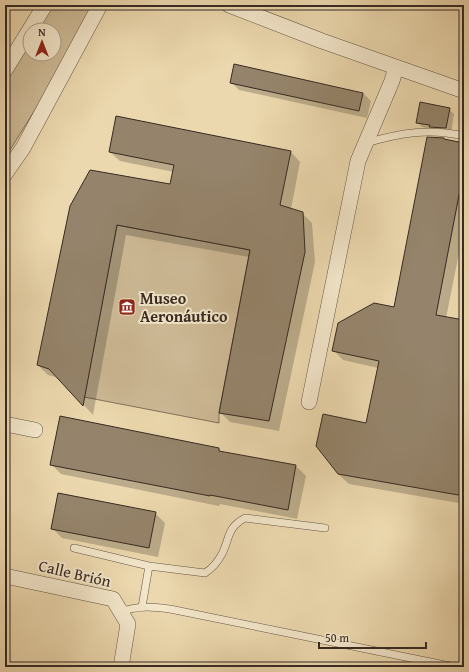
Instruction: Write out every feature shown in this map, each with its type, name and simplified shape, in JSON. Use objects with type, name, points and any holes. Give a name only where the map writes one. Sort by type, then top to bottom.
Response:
[{"type":"street","points":[[5,70],[45,5]]},
{"type":"street","points":[[5,174],[23,148],[100,5]]},
{"type":"street","points":[[92,18],[108,5]]},
{"type":"street","points":[[229,5],[322,41],[464,91]]},
{"type":"street","points":[[309,402],[358,161],[392,81],[396,67]]},
{"type":"street","points":[[5,153],[23,148]]},
{"type":"street","points":[[5,424],[35,430]]},
{"type":"street","name":"Calle Brión","points":[[5,576],[114,599],[128,624],[121,667]]},
{"type":"lane","points":[[364,144],[394,135],[415,132],[439,132],[464,136]]},
{"type":"lane","points":[[74,548],[149,566],[205,573],[213,569],[223,552],[227,537],[232,528],[245,518],[324,528]]},
{"type":"lane","points":[[142,607],[149,566]]},
{"type":"lane","points":[[121,612],[130,608],[142,607],[170,610],[455,667]]},
{"type":"shaded area","points":[[44,5],[100,5],[5,158],[5,67],[22,40],[22,62],[62,62],[62,22],[33,22]]},
{"type":"shaded area","points":[[117,225],[250,250],[219,413],[219,423],[84,397]]},
{"type":"building","points":[[234,64],[363,93],[359,111],[230,83]]},
{"type":"building","points":[[420,102],[450,108],[446,128],[429,127],[430,125],[416,123]]},
{"type":"building","points":[[116,116],[291,151],[280,205],[303,212],[305,252],[269,421],[219,413],[250,250],[117,225],[83,406],[49,369],[37,365],[70,206],[90,170],[170,184],[174,165],[109,152]]},
{"type":"building","points":[[427,137],[444,138],[464,143],[464,169],[436,315],[464,320],[464,496],[338,474],[316,446],[323,414],[366,423],[379,361],[332,351],[338,323],[374,303],[394,307]]},
{"type":"building","points":[[60,416],[219,448],[219,451],[296,465],[288,510],[50,465]]},
{"type":"building","points":[[58,493],[156,512],[149,548],[51,529]]},
{"type":"place","name":"Museo Aeronáutico","points":[[127,307]]}]
